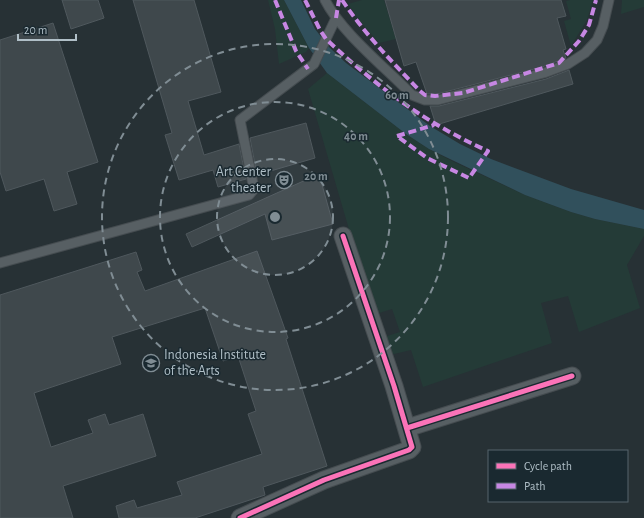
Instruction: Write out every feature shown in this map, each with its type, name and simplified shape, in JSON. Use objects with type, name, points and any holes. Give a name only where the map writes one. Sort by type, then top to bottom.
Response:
[{"type":"street","points":[[240,518],[324,480],[411,450],[412,448],[408,428],[343,236]]},
{"type":"street","points":[[408,428],[572,376]]},
{"type":"lane","points":[[324,0],[336,18],[412,95],[425,100],[438,100],[544,73],[568,64],[585,53],[597,40],[604,26],[610,0]]},
{"type":"lane","points":[[0,263],[249,195],[254,189],[240,120],[314,64],[336,18]]},
{"type":"green space","points":[[268,0],[284,0],[309,48],[306,52],[279,64],[275,29]]},
{"type":"green space","points":[[362,0],[384,0],[396,39],[379,43],[359,20],[348,4]]},
{"type":"green space","points":[[593,0],[587,20],[571,46],[564,21],[571,19],[566,1]]},
{"type":"green space","points":[[622,0],[644,0],[644,7],[621,14]]},
{"type":"green space","points":[[327,73],[406,134],[429,149],[454,162],[525,195],[571,212],[595,219],[644,229],[644,236],[627,265],[640,308],[579,332],[568,296],[541,303],[552,343],[423,387],[411,350],[390,355],[384,337],[400,332],[392,309],[376,314],[353,243],[308,89]]},
{"type":"water","points":[[284,0],[301,0],[315,29],[329,47],[346,63],[430,126],[460,144],[491,159],[571,189],[644,210],[644,229],[595,219],[525,195],[429,149],[406,134],[327,73],[309,48]]},
{"type":"building","points":[[62,0],[98,0],[104,18],[71,29]]},
{"type":"building","points":[[133,0],[194,0],[221,92],[188,101],[204,155],[239,144],[246,179],[218,187],[213,170],[179,180],[165,135],[172,133]]},
{"type":"building","points":[[385,0],[561,0],[566,16],[557,18],[566,49],[563,50],[566,58],[542,67],[437,94],[427,94],[416,62],[404,66]]},
{"type":"building","points":[[53,23],[98,162],[67,172],[77,204],[54,211],[44,179],[6,191],[0,172],[0,40]]},
{"type":"building","points":[[569,70],[573,84],[436,125],[430,106],[439,106],[546,79]]},
{"type":"building","points":[[306,123],[315,158],[257,175],[250,138]]},
{"type":"building","points":[[319,174],[333,224],[272,240],[265,214],[192,247],[186,234]]},
{"type":"building","points":[[257,251],[288,338],[286,339],[327,466],[263,487],[265,495],[195,518],[119,518],[116,506],[134,500],[137,508],[182,495],[177,482],[262,454],[248,414],[256,411],[238,356],[223,361],[205,308],[112,337],[121,364],[34,393],[51,447],[93,433],[88,420],[105,414],[109,425],[143,414],[156,456],[63,486],[73,518],[0,518],[0,295],[136,252],[142,270],[137,272],[145,291]]},
{"type":"marked path","points":[[275,0],[296,51],[308,69]]},
{"type":"marked path","points":[[305,0],[326,39],[383,88],[422,116],[488,151],[469,178],[427,158],[397,136]]},
{"type":"marked path","points":[[336,18],[339,0]]},
{"type":"marked path","points":[[342,0],[369,36],[420,91],[425,95],[435,96],[463,93],[559,63],[579,41],[589,25],[596,0]]},
{"type":"marked path","points":[[397,136],[434,125]]},
{"type":"cycle path","points":[[240,518],[324,480],[409,450],[412,447],[394,386],[343,236]]},
{"type":"cycle path","points":[[407,428],[572,376]]},
{"type":"place","name":"Art Center theater","points":[[284,180]]},
{"type":"place","name":"Indonesia Institute of the Arts","points":[[151,363]]}]
